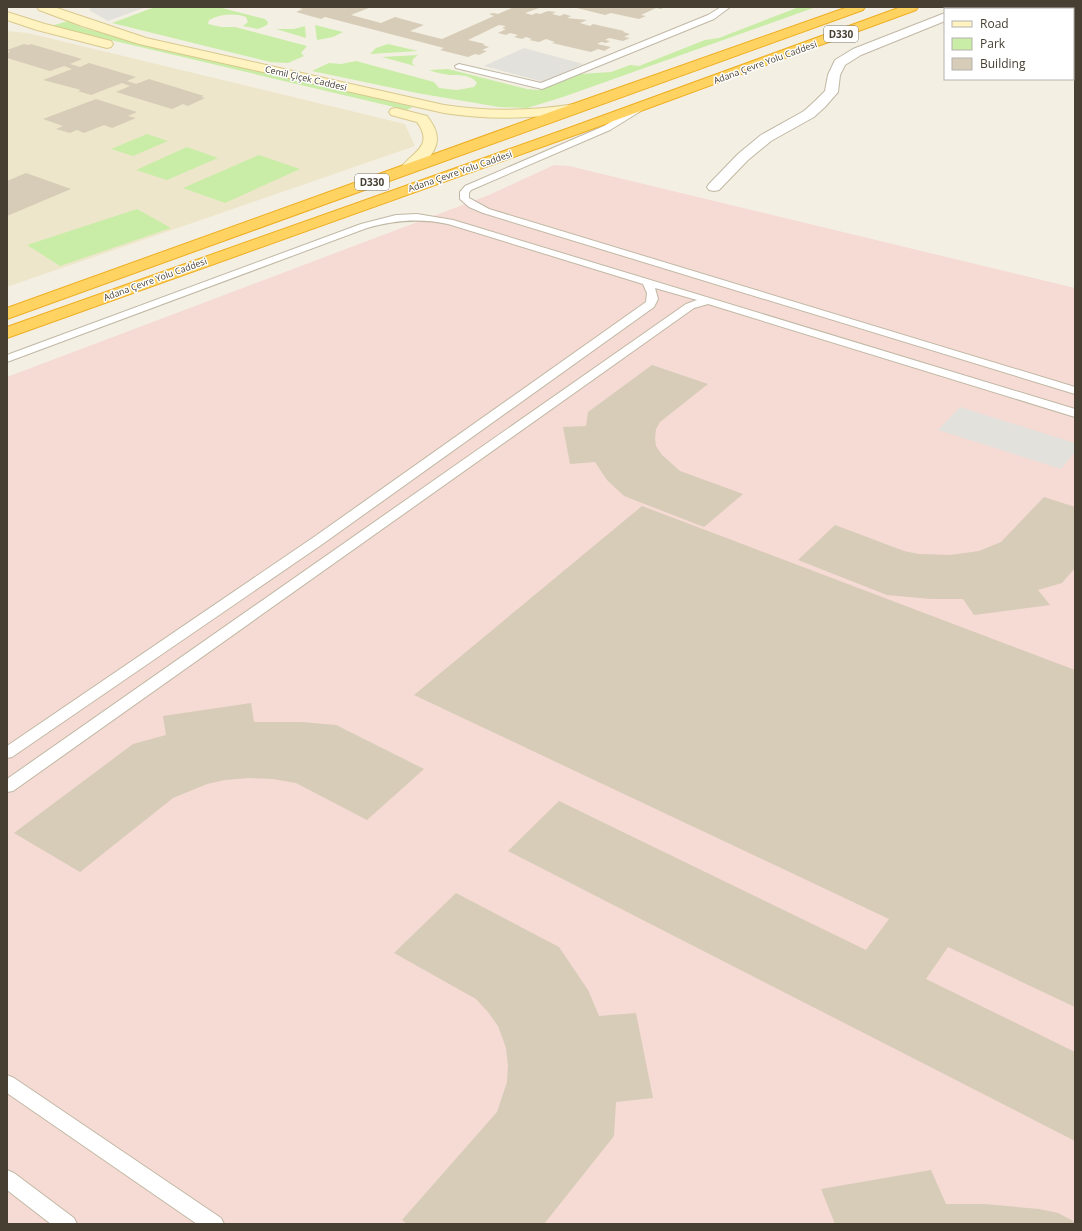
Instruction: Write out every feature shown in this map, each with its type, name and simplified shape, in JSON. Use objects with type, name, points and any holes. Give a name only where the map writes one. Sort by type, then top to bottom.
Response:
[{"type":"highway","name":"Adana Çevre Yolu Caddesi","points":[[7,314],[575,108],[859,7]]},
{"type":"highway","name":"Adana Çevre Yolu Caddesi","points":[[7,333],[269,238],[770,61],[912,7]]},
{"type":"highway","points":[[7,304],[141,259],[222,237]]},
{"type":"highway","points":[[7,346],[206,271],[248,251],[269,238]]},
{"type":"street","points":[[7,19],[36,7]]},
{"type":"street","name":"Cemil Çiçek Caddesi","points":[[43,7],[81,21],[143,40],[430,106],[469,113],[505,115],[543,113],[575,108]]},
{"type":"street","points":[[72,7],[76,16],[81,21]]},
{"type":"street","points":[[714,187],[743,157],[766,138],[809,114],[820,104],[831,92],[834,75],[840,63],[857,52],[944,17]]},
{"type":"street","points":[[7,19],[193,65]]},
{"type":"street","points":[[412,115],[430,112],[432,110],[430,106]]},
{"type":"street","points":[[381,108],[412,115],[422,119],[430,132],[430,143],[419,160],[407,169]]},
{"type":"lane","points":[[459,66],[542,86],[711,17],[726,7]]},
{"type":"lane","points":[[646,104],[601,131],[473,186],[464,192],[464,199],[472,205],[486,211],[1075,391]]},
{"type":"lane","points":[[7,359],[364,226],[397,218],[419,216],[450,222],[709,300],[1075,414]]},
{"type":"lane","points":[[7,753],[319,540],[650,306],[653,299],[652,289],[646,281]]},
{"type":"lane","points":[[7,787],[690,306],[709,300]]},
{"type":"lane","points":[[7,1083],[214,1224]]},
{"type":"lane","points":[[7,1180],[66,1224]]},
{"type":"shaded area","points":[[92,7],[146,7],[108,21],[89,10]]},
{"type":"shaded area","points":[[7,31],[28,33],[405,124],[415,146],[7,287]]},
{"type":"shaded area","points":[[524,48],[583,64],[544,82],[484,66]]},
{"type":"shaded area","points":[[554,165],[569,166],[1075,288],[1075,1224],[7,1224],[7,377],[489,195]]},
{"type":"shaded area","points":[[960,407],[1075,443],[1075,452],[1061,469],[938,430]]},
{"type":"green space","points":[[155,7],[218,7],[265,19],[268,22],[267,25],[258,29],[243,26],[248,22],[246,17],[237,15],[218,16],[209,20],[208,24],[221,27],[235,27],[307,46],[301,53],[304,56],[288,63],[270,62],[112,23]]},
{"type":"green space","points":[[799,7],[816,7],[563,97],[527,108],[499,107],[417,93],[312,71],[329,63],[341,64],[356,61],[434,82],[439,88],[457,90],[474,87],[477,83],[470,77],[449,75],[429,70],[448,69],[527,89],[538,90],[580,74],[611,72],[630,65],[639,66],[705,40],[719,38]]},
{"type":"green space","points":[[68,21],[83,28],[118,37],[413,107],[407,110],[51,26]]},
{"type":"green space","points":[[315,25],[343,32],[333,37],[317,40]]},
{"type":"green space","points":[[305,26],[306,38],[276,29],[294,29]]},
{"type":"green space","points":[[388,44],[418,51],[370,54],[376,48]]},
{"type":"green space","points":[[418,55],[413,59],[412,63],[415,66],[382,57]]},
{"type":"green space","points":[[147,134],[168,141],[133,156],[111,149]]},
{"type":"green space","points":[[187,147],[218,158],[167,180],[136,170]]},
{"type":"green space","points":[[259,155],[300,169],[225,203],[183,188]]},
{"type":"green space","points":[[137,209],[171,228],[60,266],[27,245]]},
{"type":"building","points":[[371,7],[351,15],[381,23],[395,17],[424,25],[410,31],[442,39],[494,16],[489,14],[498,14],[514,7],[542,7],[525,13],[532,15],[548,11],[556,12],[552,14],[560,16],[564,14],[571,16],[567,18],[587,20],[580,23],[590,26],[593,24],[624,31],[623,32],[630,34],[624,37],[630,38],[623,41],[609,38],[605,40],[610,41],[606,43],[601,42],[597,44],[611,47],[604,51],[598,49],[591,52],[552,43],[555,42],[546,39],[539,42],[529,40],[532,39],[526,37],[522,39],[514,37],[518,35],[510,33],[506,35],[498,33],[506,29],[502,28],[506,26],[499,25],[468,40],[485,44],[483,45],[489,47],[482,50],[487,51],[479,55],[475,54],[468,57],[440,50],[444,48],[325,17],[321,19],[296,12],[303,9],[299,8]]},
{"type":"building","points":[[573,7],[665,7],[661,9],[656,8],[641,15],[646,16],[639,19],[611,13],[605,15]]},
{"type":"building","points":[[24,44],[31,44],[82,59],[70,64],[80,67],[89,63],[136,77],[127,81],[136,84],[149,79],[204,96],[201,97],[205,98],[188,106],[183,104],[172,109],[116,92],[130,86],[122,83],[91,95],[78,91],[81,90],[43,80],[72,69],[64,66],[50,71],[7,58],[7,53],[10,52],[7,50]]},
{"type":"building","points":[[96,99],[137,112],[128,116],[136,118],[112,128],[104,125],[84,133],[77,130],[70,133],[56,129],[63,126],[43,119]]},
{"type":"building","points":[[26,173],[71,189],[7,216],[7,181]]},
{"type":"building","points":[[652,365],[708,384],[660,422],[656,429],[655,439],[656,446],[662,455],[680,471],[743,494],[704,527],[624,496],[607,480],[595,462],[570,464],[563,427],[586,426],[588,412]]},
{"type":"building","points":[[1044,497],[1075,507],[1075,568],[1062,583],[1038,590],[1050,605],[974,615],[963,599],[931,599],[887,595],[798,560],[835,525],[904,551],[919,554],[950,555],[979,551],[1001,542]]},
{"type":"building","points":[[642,506],[1075,670],[1075,1007],[948,947],[926,979],[1075,1052],[1075,1141],[508,851],[559,801],[866,950],[889,919],[414,695]]},
{"type":"building","points":[[251,703],[254,722],[302,722],[336,725],[424,769],[367,820],[296,783],[273,779],[249,778],[225,780],[207,784],[173,798],[80,872],[14,833],[133,744],[166,735],[163,716]]},
{"type":"building","points":[[456,893],[559,947],[588,990],[599,1016],[636,1013],[653,1098],[616,1102],[614,1136],[544,1224],[407,1224],[402,1220],[497,1112],[507,1082],[508,1065],[506,1048],[498,1026],[488,1012],[476,999],[394,953]]},
{"type":"building","points":[[931,1170],[946,1204],[984,1204],[1039,1209],[1058,1213],[1075,1222],[1075,1224],[835,1224],[821,1189]]}]
